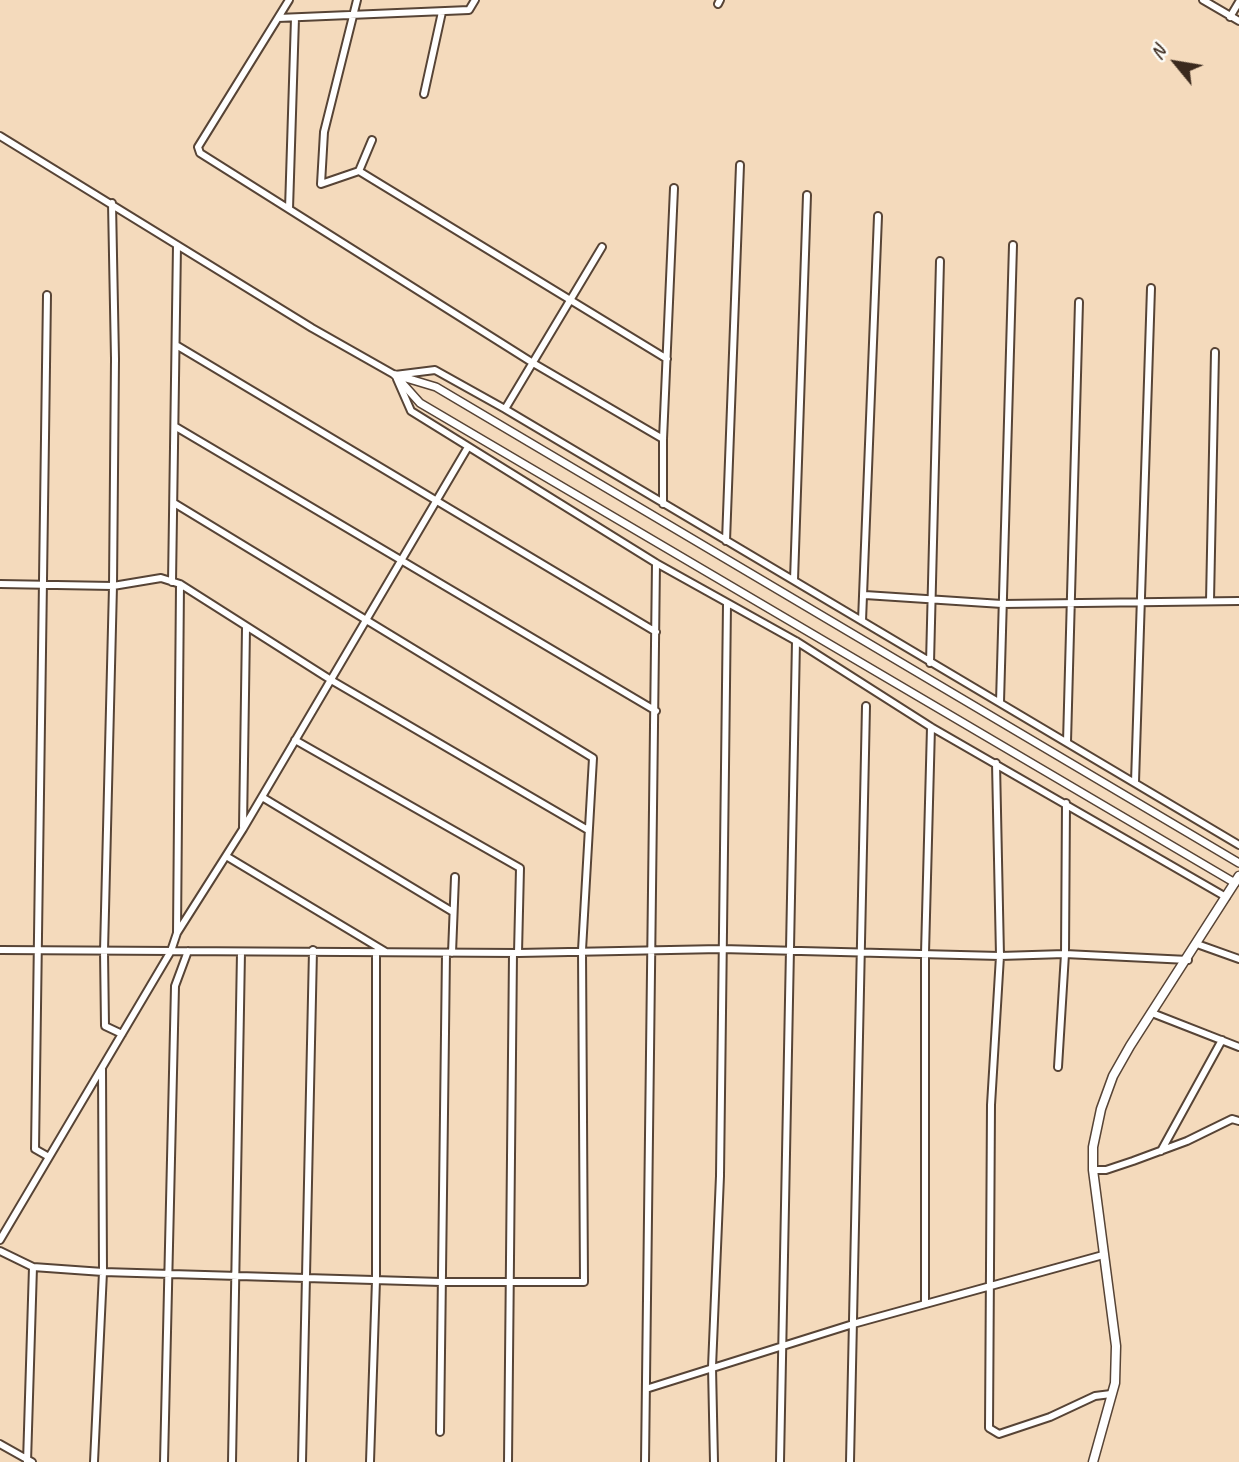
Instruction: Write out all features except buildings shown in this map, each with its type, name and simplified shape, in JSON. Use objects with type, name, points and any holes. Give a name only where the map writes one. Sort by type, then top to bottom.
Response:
[{"type":"main road","points":[[1093,1462],[1111,1394],[1116,1346],[1093,1170],[1093,1147],[1101,1109],[1113,1076],[1237,879]]},
{"type":"street","points":[[289,0],[198,147],[200,153],[533,363],[663,439]]},
{"type":"street","points":[[357,0],[324,132],[321,184],[359,171],[372,140]]},
{"type":"street","points":[[278,18],[468,10],[475,0]]},
{"type":"street","points":[[1203,0],[1239,22]]},
{"type":"street","points":[[1230,17],[1239,2]]},
{"type":"street","points":[[424,94],[442,12]]},
{"type":"street","points":[[289,209],[295,18]]},
{"type":"street","points":[[0,136],[395,375],[436,387],[1239,863]]},
{"type":"street","points":[[726,541],[740,165]]},
{"type":"street","points":[[359,171],[570,303],[667,359]]},
{"type":"street","points":[[663,504],[663,439],[674,188]]},
{"type":"street","points":[[794,580],[807,195]]},
{"type":"street","points":[[112,203],[115,359],[113,586],[104,951],[105,1026],[122,1034]]},
{"type":"street","points":[[862,621],[878,216]]},
{"type":"street","points":[[172,582],[177,245]]},
{"type":"street","points":[[1000,702],[1013,245]]},
{"type":"street","points":[[505,409],[603,247]]},
{"type":"street","points":[[930,663],[940,261]]},
{"type":"street","points":[[1135,782],[1151,288]]},
{"type":"street","points":[[47,295],[35,1149],[49,1157]]},
{"type":"street","points":[[1067,743],[1079,302]]},
{"type":"street","points":[[176,345],[656,632]]},
{"type":"street","points":[[1210,601],[1215,352]]},
{"type":"street","points":[[395,375],[435,370],[1239,845]]},
{"type":"street","points":[[395,375],[411,411],[656,563],[796,641],[931,727],[1226,898]]},
{"type":"street","points":[[395,375],[420,403],[1237,879]]},
{"type":"street","points":[[176,427],[656,710]]},
{"type":"street","points":[[0,1240],[171,951],[177,933],[243,829],[468,446]]},
{"type":"street","points":[[0,1251],[33,1267],[103,1272],[441,1282],[584,1282],[582,950],[593,758],[174,503]]},
{"type":"street","points":[[645,1462],[649,1388],[650,951],[656,710],[656,563]]},
{"type":"street","points":[[0,584],[113,586],[161,578],[180,584],[331,680],[588,830]]},
{"type":"street","points":[[177,933],[180,584]]},
{"type":"street","points":[[865,595],[1002,604],[1239,601]]},
{"type":"street","points":[[714,1462],[712,1367],[720,1176],[727,604]]},
{"type":"street","points":[[243,829],[246,628]]},
{"type":"street","points":[[780,1462],[796,641]]},
{"type":"street","points":[[850,1462],[866,706]]},
{"type":"street","points":[[925,1304],[926,953],[931,727]]},
{"type":"street","points":[[295,740],[520,868],[516,953],[508,1462]]},
{"type":"street","points":[[996,763],[1000,956],[991,1105],[992,1284],[989,1428],[999,1434],[1050,1417],[1095,1396],[1111,1394]]},
{"type":"street","points":[[262,797],[453,912]]},
{"type":"street","points":[[1058,1067],[1065,954],[1066,803]]},
{"type":"street","points":[[226,856],[387,953]]},
{"type":"street","points":[[440,1432],[449,953],[455,877]]},
{"type":"street","points":[[1197,944],[1239,959]]},
{"type":"street","points":[[0,950],[516,953],[721,949],[1000,956],[1065,954],[1188,960]]},
{"type":"street","points":[[302,1462],[313,950]]},
{"type":"street","points":[[164,1462],[176,986],[188,951]]},
{"type":"street","points":[[232,1462],[241,952]]},
{"type":"street","points":[[370,1462],[376,1280],[376,953]]},
{"type":"street","points":[[1152,1013],[1239,1047]]},
{"type":"street","points":[[1161,1151],[1222,1041]]},
{"type":"street","points":[[94,1462],[103,1272],[103,1067]]},
{"type":"street","points":[[1093,1170],[1106,1170],[1161,1151],[1232,1119],[1239,1121]]},
{"type":"street","points":[[649,1388],[853,1324],[1104,1255]]},
{"type":"street","points":[[0,1444],[29,1461],[33,1267]]}]
